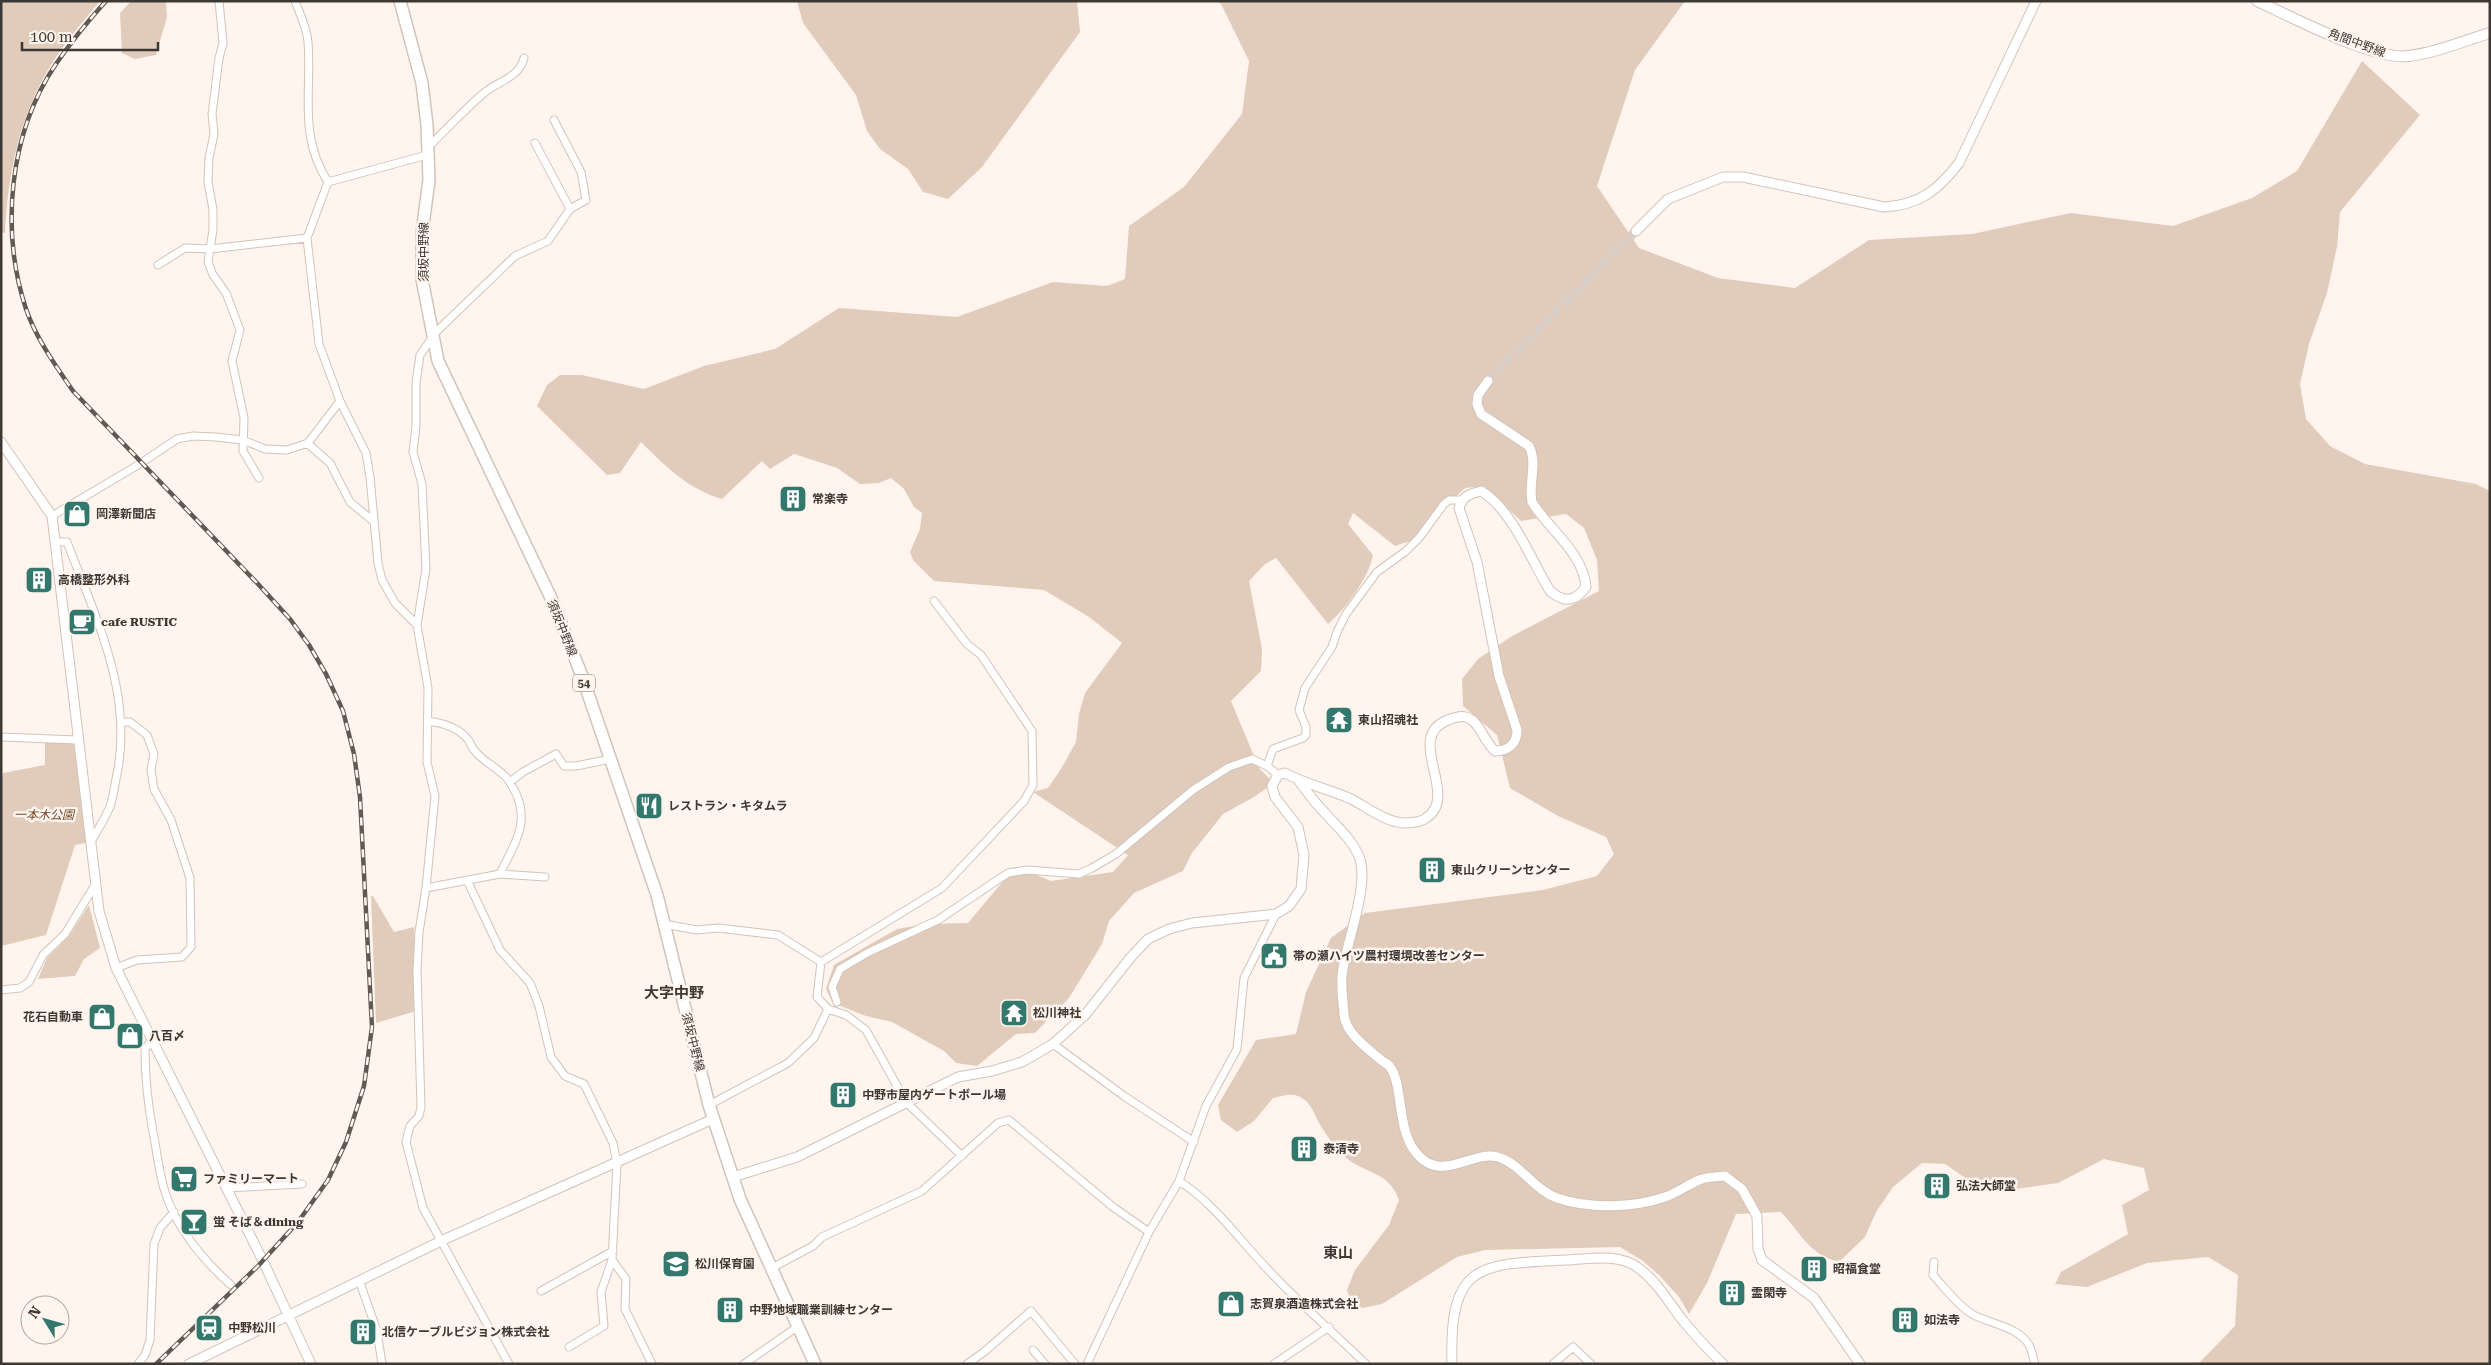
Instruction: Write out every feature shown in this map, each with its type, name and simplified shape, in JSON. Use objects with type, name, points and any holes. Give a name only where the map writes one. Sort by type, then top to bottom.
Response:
[{"type":"main road","name":"須坂中野線","points":[[400,1],[422,83],[427,125],[430,180],[422,233],[422,279],[438,361],[551,598],[582,676],[657,895],[714,1119],[733,1177],[770,1268],[815,1364]]},
{"type":"main road","name":"角間中野線","points":[[2257,1],[2330,35],[2397,57],[2418,54],[2490,33]]},
{"type":"street","points":[[219,1],[223,43],[218,58],[212,114],[214,134],[209,158],[208,182],[213,224],[208,262],[213,275],[226,293],[240,330],[232,361],[244,418],[243,451],[260,478]]},
{"type":"street","points":[[295,1],[308,41],[306,110],[318,166],[328,182]]},
{"type":"street","points":[[1636,231],[1668,199],[1723,178],[1743,177],[1884,207],[1899,206],[1917,201],[1943,184],[1959,163],[2036,1]]},
{"type":"street","points":[[328,182],[427,151],[485,92],[510,77],[522,66],[524,58]]},
{"type":"street","points":[[508,1364],[443,1240],[423,1208],[406,1142],[410,1126],[419,1116],[421,1107],[417,971],[419,932],[426,888],[435,796],[427,762],[428,688],[418,625],[426,569],[422,484],[413,452],[416,426],[416,383],[420,356],[432,338],[515,256],[548,241],[570,209],[586,200],[581,172],[554,120]]},
{"type":"street","points":[[535,143],[570,209]]},
{"type":"street","points":[[328,182],[307,238],[319,344],[340,402],[366,453],[378,563],[382,580],[395,602],[418,625]]},
{"type":"street","points":[[158,265],[185,248],[210,249],[307,238]]},
{"type":"street","points":[[733,1177],[797,1157],[958,1077],[992,1071],[1022,1062],[1053,1044],[1085,1015],[1131,957],[1148,939],[1169,929],[1192,923],[1276,914],[1289,906],[1301,889],[1304,855],[1298,827],[1275,797],[1272,786],[1278,775],[1285,773],[1299,781],[1349,798],[1388,818],[1403,823],[1419,822],[1427,818],[1436,804],[1439,793],[1430,758],[1430,750],[1432,735],[1442,723],[1457,717],[1466,716],[1472,720],[1495,751],[1504,751],[1512,745],[1517,737],[1517,730],[1499,676],[1477,562],[1459,508],[1462,500],[1468,494],[1480,492],[1499,505],[1514,527],[1550,591],[1558,598],[1572,599],[1580,595],[1586,587],[1585,577],[1575,556],[1532,502],[1530,494],[1533,453],[1529,446],[1481,414],[1477,404],[1478,395],[1488,381]]},
{"type":"street","points":[[52,516],[138,465],[177,438],[193,436],[243,440],[265,448],[287,450],[306,443],[340,402]]},
{"type":"street","points":[[1,442],[52,516],[95,885],[105,936],[116,968],[311,1364]]},
{"type":"street","points":[[306,443],[330,463],[350,502],[373,521]]},
{"type":"street","points":[[1267,766],[1273,749],[1303,738],[1306,735],[1306,727],[1299,710],[1305,688],[1332,647],[1336,632],[1362,590],[1377,572],[1406,551],[1419,538],[1444,504],[1449,500],[1462,500]]},
{"type":"street","points":[[56,542],[67,542],[106,642],[117,683],[122,722],[120,764],[110,807],[91,842]]},
{"type":"street","points":[[822,962],[942,888],[1024,801],[1033,785],[1032,731],[981,655],[967,644],[934,601]]},
{"type":"street","points":[[428,721],[441,723],[459,731],[469,741],[474,751],[495,766],[510,782],[521,809],[522,828],[500,874]]},
{"type":"street","points":[[116,968],[137,960],[182,957],[191,947],[190,878],[171,820],[154,788],[150,770],[154,754],[147,735],[130,722],[122,722]]},
{"type":"street","points":[[1,737],[77,740]]},
{"type":"street","points":[[510,782],[523,772],[556,754],[564,766],[576,766],[610,759]]},
{"type":"street","points":[[837,1002],[832,987],[840,969],[869,952],[938,920],[1000,876],[1027,870],[1079,874],[1116,854],[1193,790],[1229,767],[1252,759],[1267,766],[1278,775]]},
{"type":"street","points":[[1299,781],[1325,814],[1346,834],[1359,855],[1363,878],[1342,977],[1344,1016],[1346,1025],[1354,1035],[1390,1066],[1405,1133],[1414,1150],[1424,1160],[1437,1165],[1453,1166],[1473,1158],[1498,1157],[1523,1172],[1537,1187],[1556,1198],[1589,1205],[1634,1204],[1665,1196],[1700,1179],[1725,1176],[1742,1188],[1757,1216],[1758,1249],[1762,1260],[1814,1298],[1860,1364]]},
{"type":"street","points":[[426,888],[500,874],[545,877]]},
{"type":"street","points":[[467,880],[500,950],[530,983],[539,1006],[550,1058],[566,1076],[584,1084],[613,1143],[617,1164],[613,1251],[612,1260],[601,1292],[604,1326],[569,1347]]},
{"type":"street","points":[[1,990],[20,988],[29,982],[43,955],[65,934],[95,885]]},
{"type":"street","points":[[1087,1364],[1149,1232],[1179,1181],[1206,1106],[1237,1048],[1244,978],[1276,914]]},
{"type":"street","points":[[664,924],[697,930],[718,928],[778,935],[822,962]]},
{"type":"street","points":[[822,962],[817,997],[828,1009],[846,1015],[866,1030],[906,1102],[962,1156]]},
{"type":"street","points":[[710,1104],[788,1063],[814,1038],[828,1009]]},
{"type":"street","points":[[152,1040],[144,1049],[149,1109],[165,1192],[174,1212],[200,1254],[231,1285]]},
{"type":"street","points":[[1053,1044],[1124,1096],[1194,1142]]},
{"type":"street","points":[[189,1364],[443,1240],[617,1164],[714,1119]]},
{"type":"street","points":[[770,1268],[813,1246],[822,1237],[922,1191],[998,1123],[1009,1120],[1113,1207],[1149,1232]]},
{"type":"street","points":[[1179,1181],[1191,1188],[1231,1227],[1261,1263],[1293,1296],[1366,1364]]},
{"type":"street","points":[[226,1188],[302,1184]]},
{"type":"street","points":[[138,1364],[145,1355],[150,1340],[154,1244],[160,1228],[174,1212]]},
{"type":"street","points":[[541,1291],[613,1251]]},
{"type":"street","points":[[1452,1364],[1451,1329],[1456,1300],[1466,1284],[1478,1272],[1509,1263],[1617,1258],[1636,1266],[1653,1281],[1685,1323],[1723,1364]]},
{"type":"street","points":[[612,1260],[626,1279],[625,1308],[652,1364]]},
{"type":"street","points":[[1934,1262],[1933,1275],[1951,1295],[1971,1313],[2010,1329],[2023,1338],[2030,1345],[2035,1364]]},
{"type":"street","points":[[359,1280],[377,1331],[382,1364]]},
{"type":"street","points":[[967,1364],[984,1352],[1031,1311],[1074,1364]]},
{"type":"street","points":[[744,1364],[797,1327]]},
{"type":"street","points":[[1274,1364],[1328,1327]]},
{"type":"street","points":[[1553,1364],[1573,1347],[1591,1364]]},
{"type":"street","points":[[1033,1350],[1044,1364]]},
{"type":"green space","points":[[1,1],[100,1],[56,57],[31,105],[23,125],[12,168],[5,233],[1,232]]},
{"type":"green space","points":[[131,1],[166,1],[167,17],[156,55],[135,59],[122,53],[120,13]]},
{"type":"green space","points":[[797,1],[1077,1],[1080,32],[982,167],[948,199],[923,192],[908,169],[880,149],[867,131],[856,95],[803,23]]},
{"type":"green space","points":[[1217,1],[1685,1],[1635,70],[1597,186],[1639,248],[1718,278],[1795,288],[1869,240],[1972,234],[2071,213],[2173,226],[2252,198],[2297,171],[2362,61],[2420,115],[2340,212],[2337,247],[2327,293],[2309,344],[2300,384],[2306,419],[2330,446],[2365,464],[2476,484],[2490,491],[2490,1364],[2198,1364],[2235,1326],[2238,1275],[2208,1257],[2147,1263],[2087,1287],[2055,1284],[2061,1272],[2128,1234],[2122,1205],[2149,1190],[2144,1168],[2104,1159],[2058,1183],[2003,1191],[1977,1186],[1945,1164],[1922,1163],[1893,1187],[1876,1212],[1865,1237],[1839,1262],[1820,1254],[1806,1242],[1781,1212],[1736,1214],[1707,1283],[1689,1314],[1679,1297],[1661,1277],[1643,1261],[1620,1247],[1485,1250],[1457,1257],[1382,1304],[1362,1308],[1351,1302],[1347,1290],[1355,1270],[1389,1225],[1399,1200],[1394,1190],[1382,1177],[1358,1166],[1342,1154],[1324,1131],[1310,1106],[1299,1096],[1288,1095],[1273,1098],[1254,1121],[1237,1132],[1221,1120],[1218,1105],[1256,1040],[1296,1034],[1306,992],[1331,938],[1365,913],[1543,890],[1597,876],[1614,854],[1606,837],[1558,816],[1510,788],[1497,735],[1463,706],[1462,679],[1478,659],[1512,636],[1599,591],[1597,560],[1584,528],[1566,514],[1521,521],[1484,486],[1465,488],[1410,541],[1395,546],[1353,513],[1348,524],[1373,555],[1371,564],[1356,592],[1328,624],[1276,558],[1265,564],[1249,581],[1262,649],[1261,671],[1231,701],[1259,768],[1270,779],[1267,788],[1223,814],[1192,853],[1183,871],[1134,893],[1109,921],[1102,944],[1069,998],[1035,1033],[1016,1034],[977,1066],[956,1063],[944,1051],[892,1022],[866,1016],[833,1003],[826,989],[834,965],[897,929],[927,924],[968,923],[1004,880],[1025,870],[1051,881],[1113,872],[1128,855],[1033,792],[1048,788],[1061,769],[1076,742],[1079,714],[1085,693],[1122,643],[1089,617],[1044,590],[934,581],[913,560],[910,552],[920,529],[922,513],[914,507],[904,489],[891,478],[879,483],[860,484],[837,468],[794,454],[770,469],[762,461],[722,499],[698,489],[678,476],[641,442],[620,473],[607,475],[537,406],[547,385],[560,375],[582,375],[644,389],[704,366],[775,349],[839,308],[957,317],[1053,282],[1107,286],[1125,279],[1129,226],[1184,187],[1242,114],[1249,61],[1221,4]]},
{"type":"green space","name":"一本木公園","points":[[45,739],[77,740],[91,842],[75,845],[46,935],[1,946],[1,781],[3,773],[45,765]]},
{"type":"green space","points":[[371,896],[373,896],[394,932],[414,927],[416,1011],[376,1023]]},
{"type":"green space","points":[[89,905],[100,948],[84,959],[75,976],[38,979],[47,958],[69,936]]},
{"type":"tunnel","points":[[1488,381],[1636,231]]},
{"type":"railway","points":[[106,1],[56,64],[40,91],[28,120],[19,151],[14,183],[13,247],[18,279],[26,309],[35,330],[73,391],[290,619],[309,645],[326,674],[343,711],[354,754],[360,797],[372,1027],[364,1086],[346,1142],[328,1180],[298,1222],[258,1266],[156,1364]]},
{"type":"place","name":"常楽寺","points":[[793,499]]},
{"type":"place","name":"岡澤新聞店","points":[[77,514]]},
{"type":"place","name":"高橋整形外科","points":[[39,580]]},
{"type":"place","name":"cafe RUSTIC","points":[[82,622]]},
{"type":"place","name":"東山招魂社","points":[[1339,720]]},
{"type":"place","name":"レストラン・キタムラ","points":[[649,806]]},
{"type":"place","name":"東山クリーンセンター","points":[[1432,870]]},
{"type":"place","name":"帯の瀬ハイツ農村環境改善センター","points":[[1274,956]]},
{"type":"place","name":"松川神社","points":[[1014,1013]]},
{"type":"place","name":"花石自動車","points":[[102,1017]]},
{"type":"place","name":"八百〆","points":[[130,1036]]},
{"type":"place","name":"中野市屋内ゲートボール場","points":[[843,1095]]},
{"type":"place","name":"泰清寺","points":[[1304,1149]]},
{"type":"place","name":"ファミリーマート","points":[[184,1179]]},
{"type":"place","name":"弘法大師堂","points":[[1937,1186]]},
{"type":"place","name":"蛍 そば＆dining","points":[[194,1222]]},
{"type":"place","name":"松川保育園","points":[[676,1264]]},
{"type":"place","name":"昭福食堂","points":[[1814,1269]]},
{"type":"place","name":"霊閑寺","points":[[1732,1293]]},
{"type":"place","name":"志賀泉酒造株式会社","points":[[1231,1304]]},
{"type":"place","name":"中野地域職業訓練センター","points":[[730,1310]]},
{"type":"place","name":"如法寺","points":[[1905,1320]]},
{"type":"place","name":"中野松川","points":[[209,1328]]},
{"type":"place","name":"北信ケーブルビジョン株式会社","points":[[363,1332]]},
{"type":"district","name":"大字中野","points":[[674,993]]},
{"type":"district","name":"東山","points":[[1338,1253]]}]
